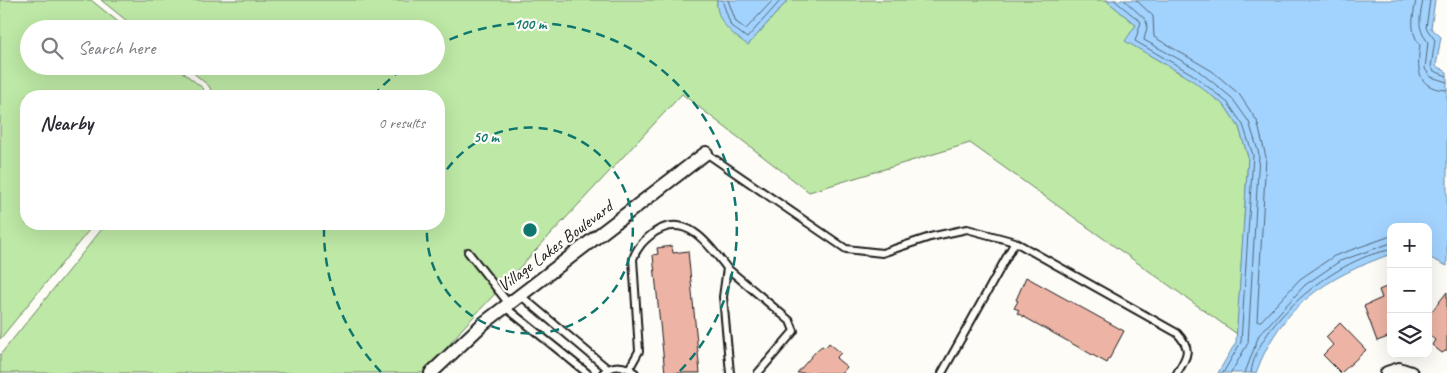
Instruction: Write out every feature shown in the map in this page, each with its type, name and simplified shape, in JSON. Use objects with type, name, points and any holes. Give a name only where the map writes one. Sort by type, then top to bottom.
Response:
[{"type":"street","name":"Village Lakes Boulevard","points":[[431,373],[484,323],[706,153]]},
{"type":"street","points":[[1387,373],[1399,369],[1411,373]]},
{"type":"lane","points":[[706,153],[846,249],[882,253],[930,237],[967,229],[1015,242],[1176,333],[1186,342],[1187,356],[1177,373]]},
{"type":"lane","points":[[520,295],[605,371],[615,367],[632,371],[639,351],[633,259],[637,249],[647,238],[663,227],[682,226],[694,231],[708,243],[727,268],[790,320],[794,331],[758,373]]},
{"type":"lane","points":[[942,373],[1015,242]]},
{"type":"lane","points":[[468,252],[507,305],[587,373]]},
{"type":"lane","points":[[727,268],[723,297],[730,373]]},
{"type":"green space","points":[[0,0],[91,0],[116,20],[20,20],[20,75],[186,75],[204,89],[20,90],[20,230],[89,230],[0,339]]},
{"type":"green space","points":[[101,0],[717,0],[717,5],[748,45],[788,0],[1106,0],[1136,25],[1126,41],[1200,85],[1225,106],[1239,127],[1248,157],[1237,334],[970,143],[809,192],[682,94],[462,329],[426,373],[0,373],[0,355],[101,230],[445,230],[445,90],[211,90],[196,75],[445,75],[445,20],[126,20]]},
{"type":"water","points":[[717,0],[788,0],[748,45],[726,27],[717,8]]},
{"type":"water","points":[[1106,0],[1435,0],[1431,28],[1441,37],[1436,66],[1447,72],[1447,266],[1432,259],[1432,223],[1387,223],[1387,256],[1346,273],[1308,297],[1278,329],[1256,373],[1218,373],[1236,342],[1248,157],[1239,127],[1225,106],[1189,78],[1125,41],[1136,25]]},
{"type":"building","points":[[672,246],[673,253],[688,251],[700,373],[665,373],[653,255],[658,254],[657,248]]},
{"type":"building","points":[[1026,277],[1124,331],[1107,363],[1017,313],[1019,310],[1014,308],[1018,301],[1016,300]]},
{"type":"building","points":[[1387,287],[1387,337],[1377,341],[1364,306],[1382,298],[1379,290]]},
{"type":"building","points":[[1447,292],[1447,350],[1442,353],[1432,345],[1435,340],[1432,337],[1432,311]]},
{"type":"building","points":[[1340,323],[1366,350],[1341,373],[1323,355],[1333,345],[1326,337]]},
{"type":"building","points":[[829,343],[841,353],[836,358],[847,367],[842,373],[797,373],[817,350],[822,346],[825,348]]}]
